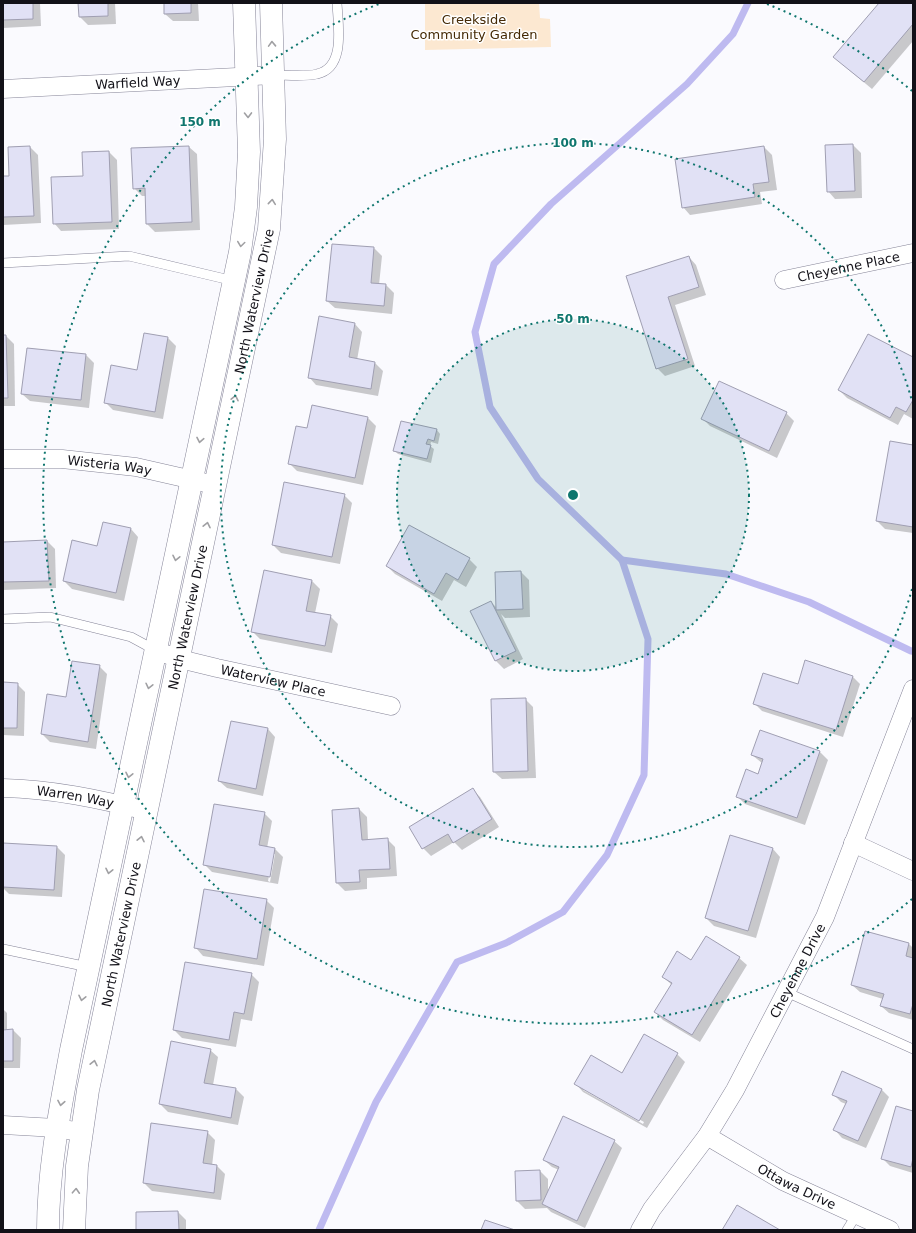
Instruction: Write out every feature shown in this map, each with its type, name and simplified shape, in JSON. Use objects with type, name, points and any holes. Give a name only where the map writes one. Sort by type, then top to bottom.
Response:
[{"type":"street","name":"North Waterview Drive","points":[[48,1230],[50,1180],[56,1128],[88,967],[157,651],[234,282],[246,199],[249,152],[244,3]]},
{"type":"street","name":"North Waterview Drive","points":[[74,1230],[77,1166],[81,1132],[146,812],[180,659],[269,229],[275,139],[271,3]]},
{"type":"street","name":"Warfield Way","points":[[3,89],[274,75]]},
{"type":"street","name":"Cheyenne Place","points":[[784,280],[913,253]]},
{"type":"street","name":"Wisteria Way","points":[[3,459],[62,459],[136,466],[216,485]]},
{"type":"street","name":"Waterview Place","points":[[157,651],[180,659],[391,706]]},
{"type":"street","name":"Cheyenne Drive","points":[[640,1230],[652,1210],[707,1136],[736,1090],[825,917],[913,689]]},
{"type":"street","name":"Warren Way","points":[[3,788],[34,789],[89,797],[146,812]]},
{"type":"street","points":[[853,844],[913,871]]},
{"type":"street","points":[[3,1125],[56,1128],[81,1132]]},
{"type":"street","name":"Ottawa Drive","points":[[707,1136],[784,1182],[890,1230]]},
{"type":"lane","points":[[274,75],[318,74],[332,66],[338,54],[337,3]]},
{"type":"lane","points":[[3,263],[129,256],[234,282]]},
{"type":"lane","points":[[3,619],[50,617],[131,637],[157,651]]},
{"type":"lane","points":[[3,949],[88,967]]},
{"type":"lane","points":[[786,992],[913,1049]]},
{"type":"lane","points":[[847,1230],[857,1214]]},
{"type":"green space","name":"Creekside Community Garden","points":[[425,3],[539,3],[540,18],[550,19],[551,47],[425,50]]},
{"type":"building","points":[[3,3],[33,3],[33,19],[3,20]]},
{"type":"building","points":[[78,3],[108,3],[108,16],[79,17]]},
{"type":"building","points":[[164,3],[191,3],[191,13],[164,14]]},
{"type":"building","points":[[879,3],[913,3],[913,24],[864,82],[833,57]]},
{"type":"building","points":[[853,144],[855,191],[827,192],[825,145]]},
{"type":"building","points":[[30,146],[34,216],[3,217],[3,176],[9,176],[8,147]]},
{"type":"building","points":[[189,146],[192,222],[146,224],[145,188],[133,189],[131,148]]},
{"type":"building","points":[[764,146],[769,182],[753,184],[755,197],[682,208],[675,159]]},
{"type":"building","points":[[109,151],[112,222],[53,224],[51,177],[83,176],[82,152]]},
{"type":"building","points":[[332,244],[374,247],[371,283],[386,284],[384,306],[326,301]]},
{"type":"building","points":[[689,256],[699,287],[668,297],[688,359],[656,369],[626,276]]},
{"type":"building","points":[[319,316],[355,323],[349,357],[375,362],[371,389],[308,378]]},
{"type":"building","points":[[144,333],[168,337],[155,412],[104,403],[111,365],[137,370]]},
{"type":"building","points":[[868,334],[913,357],[913,400],[906,412],[896,407],[890,418],[838,390]]},
{"type":"building","points":[[3,335],[6,335],[8,398],[3,398]]},
{"type":"building","points":[[27,348],[86,354],[81,400],[21,394]]},
{"type":"building","points":[[719,381],[787,412],[769,451],[701,419]]},
{"type":"building","points":[[312,405],[368,417],[355,478],[288,464],[296,426],[307,428]]},
{"type":"building","points":[[401,421],[437,429],[434,441],[428,439],[426,444],[431,445],[427,459],[393,451]]},
{"type":"building","points":[[890,441],[913,445],[913,527],[876,521]]},
{"type":"building","points":[[284,482],[345,494],[332,557],[272,545]]},
{"type":"building","points":[[103,522],[131,528],[116,593],[63,581],[72,540],[97,546]]},
{"type":"building","points":[[409,525],[470,558],[458,580],[446,573],[434,594],[386,566]]},
{"type":"building","points":[[47,540],[49,581],[3,582],[3,542]]},
{"type":"building","points":[[264,570],[312,580],[306,611],[331,615],[325,646],[251,632]]},
{"type":"building","points":[[521,571],[523,609],[496,610],[495,572]]},
{"type":"building","points":[[491,601],[516,651],[495,661],[470,611]]},
{"type":"building","points":[[805,660],[853,676],[836,730],[753,704],[763,673],[798,684]]},
{"type":"building","points":[[72,661],[100,665],[88,742],[41,734],[47,694],[66,697]]},
{"type":"building","points":[[3,682],[18,683],[17,728],[3,728]]},
{"type":"building","points":[[526,698],[528,771],[493,772],[491,699]]},
{"type":"building","points":[[231,721],[268,728],[256,789],[218,781]]},
{"type":"building","points":[[760,730],[820,751],[797,818],[736,797],[746,769],[758,774],[763,759],[751,755]]},
{"type":"building","points":[[473,788],[492,819],[453,843],[448,834],[422,849],[409,827]]},
{"type":"building","points":[[214,804],[265,812],[259,845],[275,848],[270,877],[203,865]]},
{"type":"building","points":[[359,808],[362,840],[388,838],[390,869],[359,870],[360,882],[336,883],[332,810]]},
{"type":"building","points":[[730,835],[773,848],[748,931],[705,918]]},
{"type":"building","points":[[3,843],[57,846],[54,890],[3,887]]},
{"type":"building","points":[[204,889],[267,899],[257,959],[194,948]]},
{"type":"building","points":[[865,931],[909,943],[906,956],[913,958],[913,1004],[910,1014],[880,1006],[884,994],[851,985]]},
{"type":"building","points":[[706,936],[740,957],[692,1035],[654,1012],[672,983],[662,977],[677,951],[691,960]]},
{"type":"building","points":[[185,962],[252,973],[244,1014],[234,1012],[229,1040],[173,1030]]},
{"type":"building","points":[[13,1029],[13,1061],[3,1061],[3,1030]]},
{"type":"building","points":[[644,1034],[678,1053],[639,1121],[574,1084],[591,1055],[622,1073]]},
{"type":"building","points":[[171,1041],[211,1049],[204,1083],[236,1088],[231,1118],[159,1104]]},
{"type":"building","points":[[842,1071],[882,1089],[858,1141],[833,1130],[847,1101],[832,1095]]},
{"type":"building","points":[[896,1106],[913,1111],[913,1158],[911,1167],[881,1159]]},
{"type":"building","points":[[563,1116],[615,1140],[577,1221],[542,1204],[559,1167],[543,1160]]},
{"type":"building","points":[[151,1123],[208,1131],[203,1163],[217,1165],[214,1193],[143,1183]]},
{"type":"building","points":[[540,1170],[541,1200],[516,1201],[515,1171]]},
{"type":"building","points":[[737,1205],[780,1230],[722,1230]]},
{"type":"building","points":[[178,1211],[179,1230],[136,1230],[136,1212]]},
{"type":"building","points":[[485,1220],[515,1230],[481,1230]]},
{"type":"waterway","points":[[319,1230],[376,1102],[457,962],[506,943],[563,912],[607,855],[644,775],[648,639],[622,560],[538,479],[490,407],[475,332],[494,264],[551,204],[687,84],[733,34],[748,3]]},
{"type":"waterway","points":[[622,560],[726,574],[809,602],[911,651]]}]
